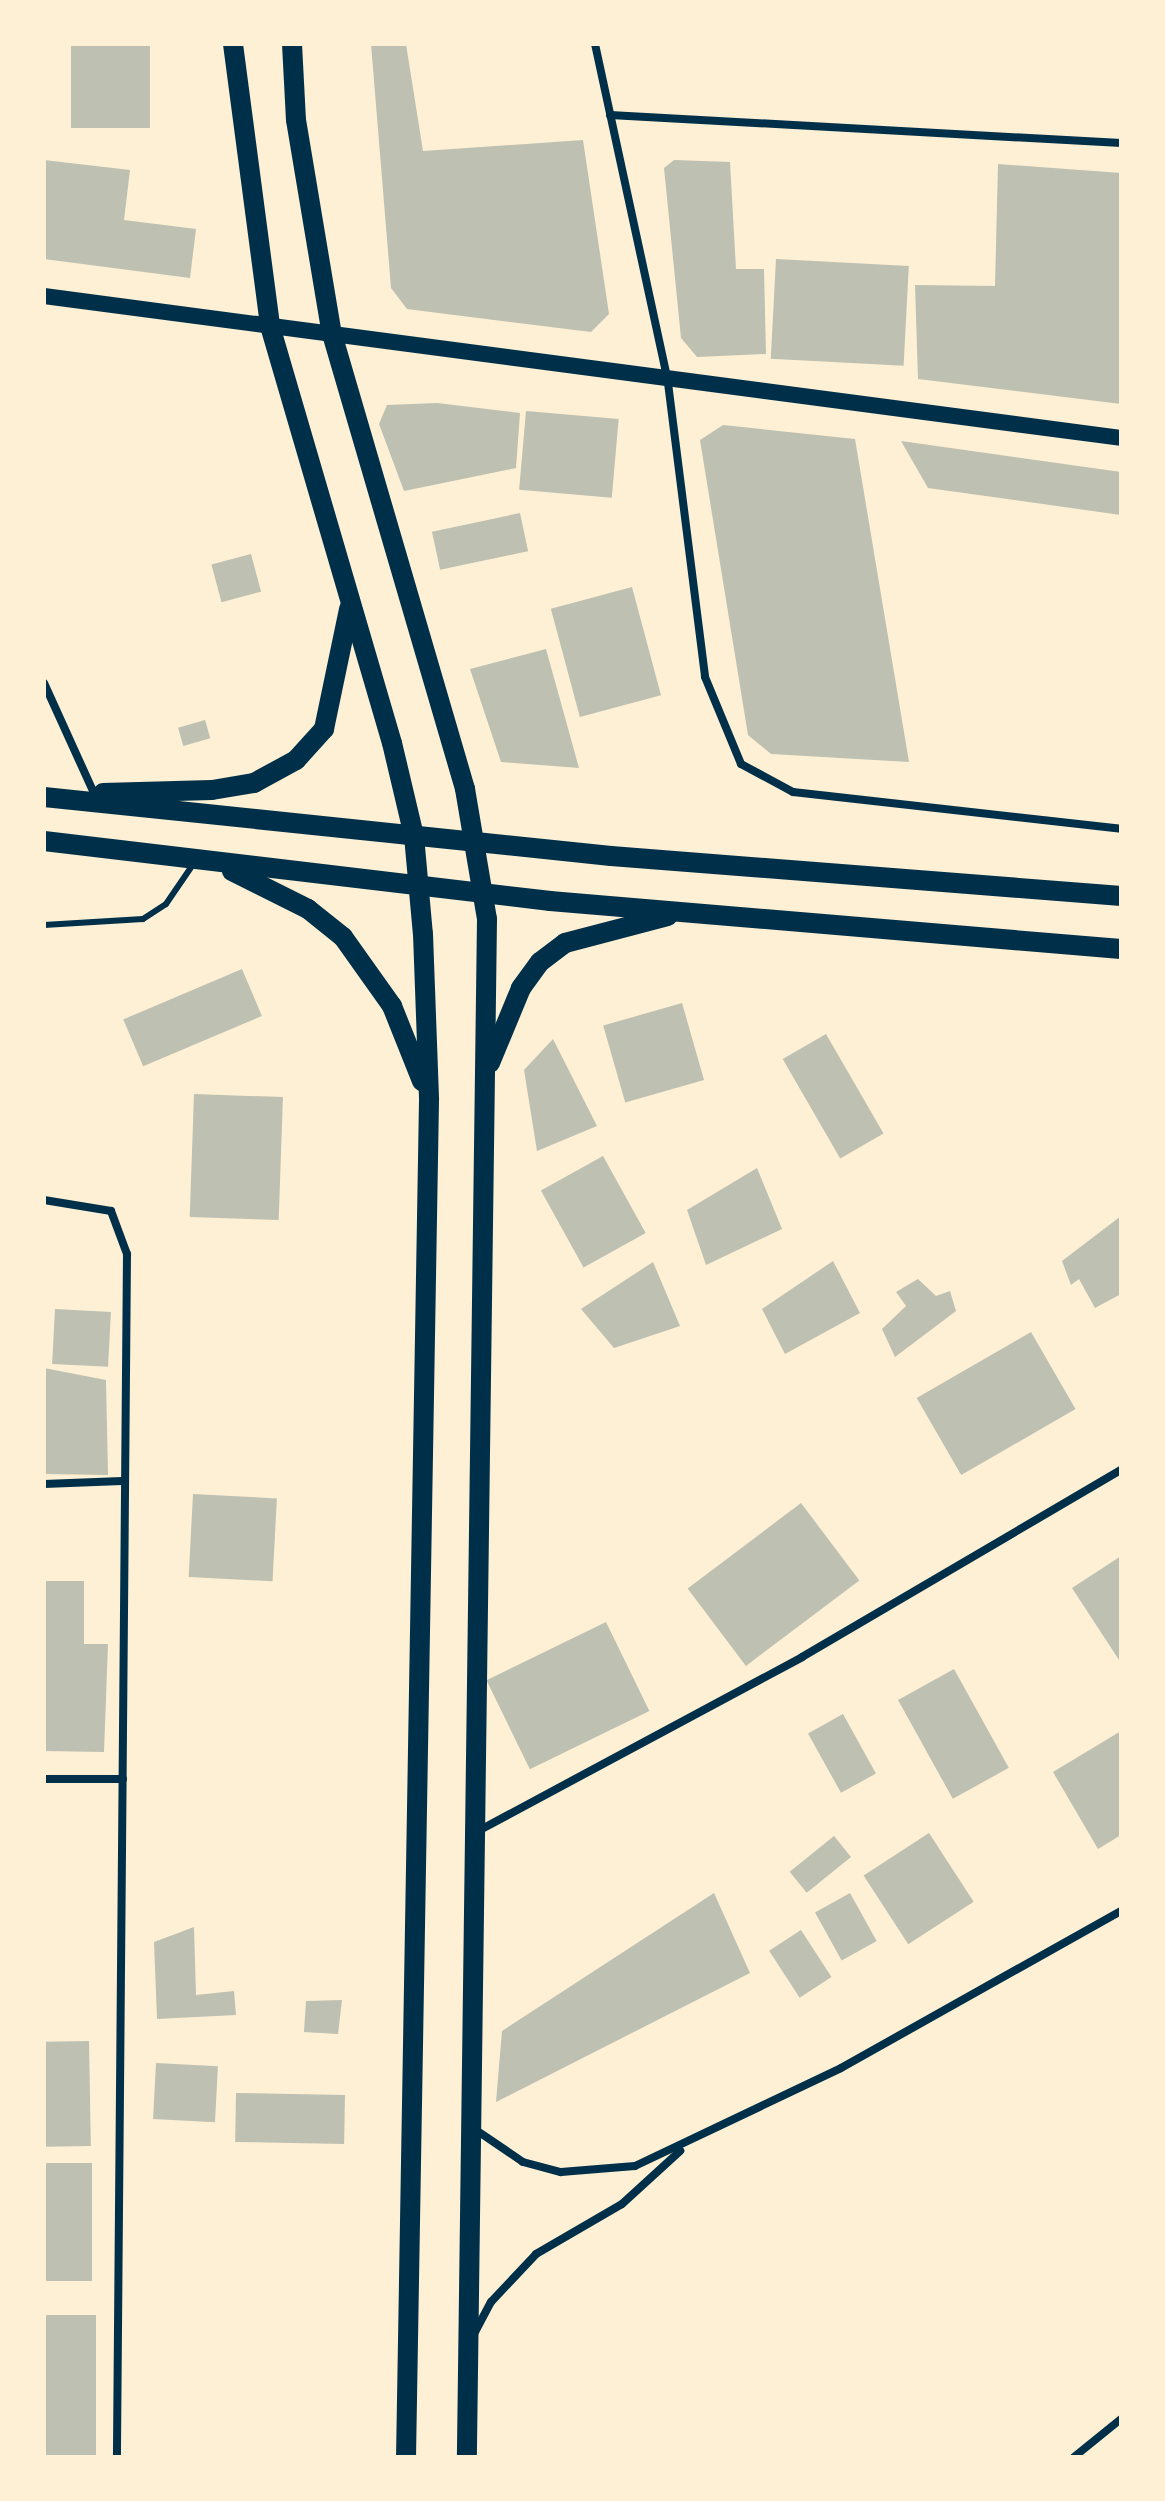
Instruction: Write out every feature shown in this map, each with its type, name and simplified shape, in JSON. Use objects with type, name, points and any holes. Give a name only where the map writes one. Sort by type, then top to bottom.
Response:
[{"type":"main road","points":[[233,44],[270,326],[414,836],[418,886],[429,1100],[406,2457]]},
{"type":"main road","points":[[292,44],[296,120],[332,334],[479,844],[484,894],[477,1831],[467,2457]]},
{"type":"main road","points":[[44,296],[668,383],[1121,438]]},
{"type":"main road","points":[[46,797],[212,790],[254,783],[296,760],[324,729],[349,605]]},
{"type":"main road","points":[[46,797],[479,844],[1121,896]]},
{"type":"main road","points":[[44,841],[484,894],[1121,949]]},
{"type":"main road","points":[[202,859],[274,889],[343,937],[392,1006],[429,1100]]},
{"type":"main road","points":[[485,1074],[521,988],[565,943],[695,910]]},
{"type":"street","points":[[595,44],[668,383],[705,677],[741,764],[793,792],[1121,829]]},
{"type":"street","points":[[610,115],[1121,143]]},
{"type":"street","points":[[44,683],[94,793]]},
{"type":"street","points":[[44,1200],[92,1204],[111,1211],[122,1231],[123,1779],[117,2457]]},
{"type":"street","points":[[477,1831],[802,1657],[1121,1470]]},
{"type":"street","points":[[44,1484],[122,1481]]},
{"type":"street","points":[[44,1779],[123,1779]]},
{"type":"street","points":[[473,2128],[523,2162],[561,2172],[635,2166],[681,2150],[1121,1911]]},
{"type":"street","points":[[467,2347],[491,2302],[519,2269],[639,2192],[681,2150]]},
{"type":"street","points":[[1074,2457],[1121,2419]]},
{"type":"lane","points":[[44,925],[143,919],[166,904],[202,859]]},
{"type":"building","points":[[71,44],[150,44],[150,128],[71,128]]},
{"type":"building","points":[[371,44],[406,44],[423,151],[583,140],[609,314],[591,332],[407,309],[391,288]]},
{"type":"building","points":[[44,160],[130,170],[124,220],[196,229],[190,278],[44,259]]},
{"type":"building","points":[[674,160],[730,162],[736,269],[764,269],[766,354],[697,357],[681,338],[664,168]]},
{"type":"building","points":[[998,164],[1121,173],[1121,404],[918,379],[915,285],[995,286]]},
{"type":"building","points":[[776,259],[909,266],[904,366],[771,359]]},
{"type":"building","points":[[437,403],[520,413],[516,468],[404,491],[379,424],[387,405]]},
{"type":"building","points":[[526,411],[619,419],[612,498],[519,490]]},
{"type":"building","points":[[723,425],[855,439],[909,762],[771,754],[748,735],[700,440]]},
{"type":"building","points":[[901,441],[1121,472],[1121,515],[928,488]]},
{"type":"building","points":[[520,513],[528,551],[440,570],[432,532]]},
{"type":"building","points":[[251,554],[261,592],[221,602],[211,565]]},
{"type":"building","points":[[632,587],[661,695],[580,717],[551,609]]},
{"type":"building","points":[[546,649],[579,768],[501,762],[470,669]]},
{"type":"building","points":[[205,720],[210,738],[183,746],[178,728]]},
{"type":"building","points":[[242,969],[262,1016],[143,1066],[123,1019]]},
{"type":"building","points":[[682,1003],[704,1080],[625,1103],[603,1026]]},
{"type":"building","points":[[826,1034],[883,1134],[840,1159],[783,1059]]},
{"type":"building","points":[[553,1039],[597,1126],[537,1151],[524,1070]]},
{"type":"building","points":[[194,1094],[283,1097],[279,1220],[190,1217]]},
{"type":"building","points":[[603,1156],[646,1233],[584,1267],[541,1190]]},
{"type":"building","points":[[757,1168],[782,1229],[706,1265],[687,1210]]},
{"type":"building","points":[[1121,1216],[1121,1294],[1095,1308],[1079,1279],[1071,1285],[1062,1261]]},
{"type":"building","points":[[833,1261],[860,1313],[785,1354],[762,1309]]},
{"type":"building","points":[[653,1262],[680,1326],[614,1348],[581,1309]]},
{"type":"building","points":[[918,1279],[936,1296],[950,1291],[956,1311],[895,1357],[882,1329],[906,1306],[896,1292]]},
{"type":"building","points":[[55,1309],[111,1312],[108,1367],[52,1364]]},
{"type":"building","points":[[1031,1332],[1076,1409],[961,1475],[917,1398]]},
{"type":"building","points":[[44,1368],[106,1380],[108,1475],[44,1474]]},
{"type":"building","points":[[193,1494],[277,1498],[273,1581],[189,1577]]},
{"type":"building","points":[[801,1503],[859,1580],[746,1666],[688,1588]]},
{"type":"building","points":[[1121,1556],[1121,1663],[1072,1588]]},
{"type":"building","points":[[44,1581],[84,1581],[84,1644],[108,1644],[104,1752],[44,1751]]},
{"type":"building","points":[[606,1622],[649,1711],[530,1769],[486,1680]]},
{"type":"building","points":[[954,1669],[1009,1768],[953,1799],[898,1700]]},
{"type":"building","points":[[843,1714],[876,1773],[841,1793],[808,1733]]},
{"type":"building","points":[[1121,1731],[1121,1835],[1098,1849],[1053,1772]]},
{"type":"building","points":[[929,1833],[974,1902],[908,1944],[864,1875]]},
{"type":"building","points":[[834,1836],[851,1857],[807,1893],[790,1872]]},
{"type":"building","points":[[714,1893],[750,1973],[496,2102],[502,2031]]},
{"type":"building","points":[[850,1893],[877,1941],[842,1960],[815,1912]]},
{"type":"building","points":[[194,1927],[196,1995],[234,1991],[236,2015],[157,2019],[154,1942]]},
{"type":"building","points":[[801,1930],[831,1977],[800,1998],[769,1951]]},
{"type":"building","points":[[342,2000],[338,2034],[304,2032],[306,2001]]},
{"type":"building","points":[[89,2041],[91,2146],[46,2147],[44,2042]]},
{"type":"building","points":[[156,2063],[218,2066],[215,2122],[153,2119]]},
{"type":"building","points":[[236,2093],[345,2095],[344,2144],[235,2142]]},
{"type":"building","points":[[44,2163],[92,2163],[92,2281],[44,2281]]},
{"type":"building","points":[[44,2315],[96,2315],[96,2457],[44,2457]]}]
